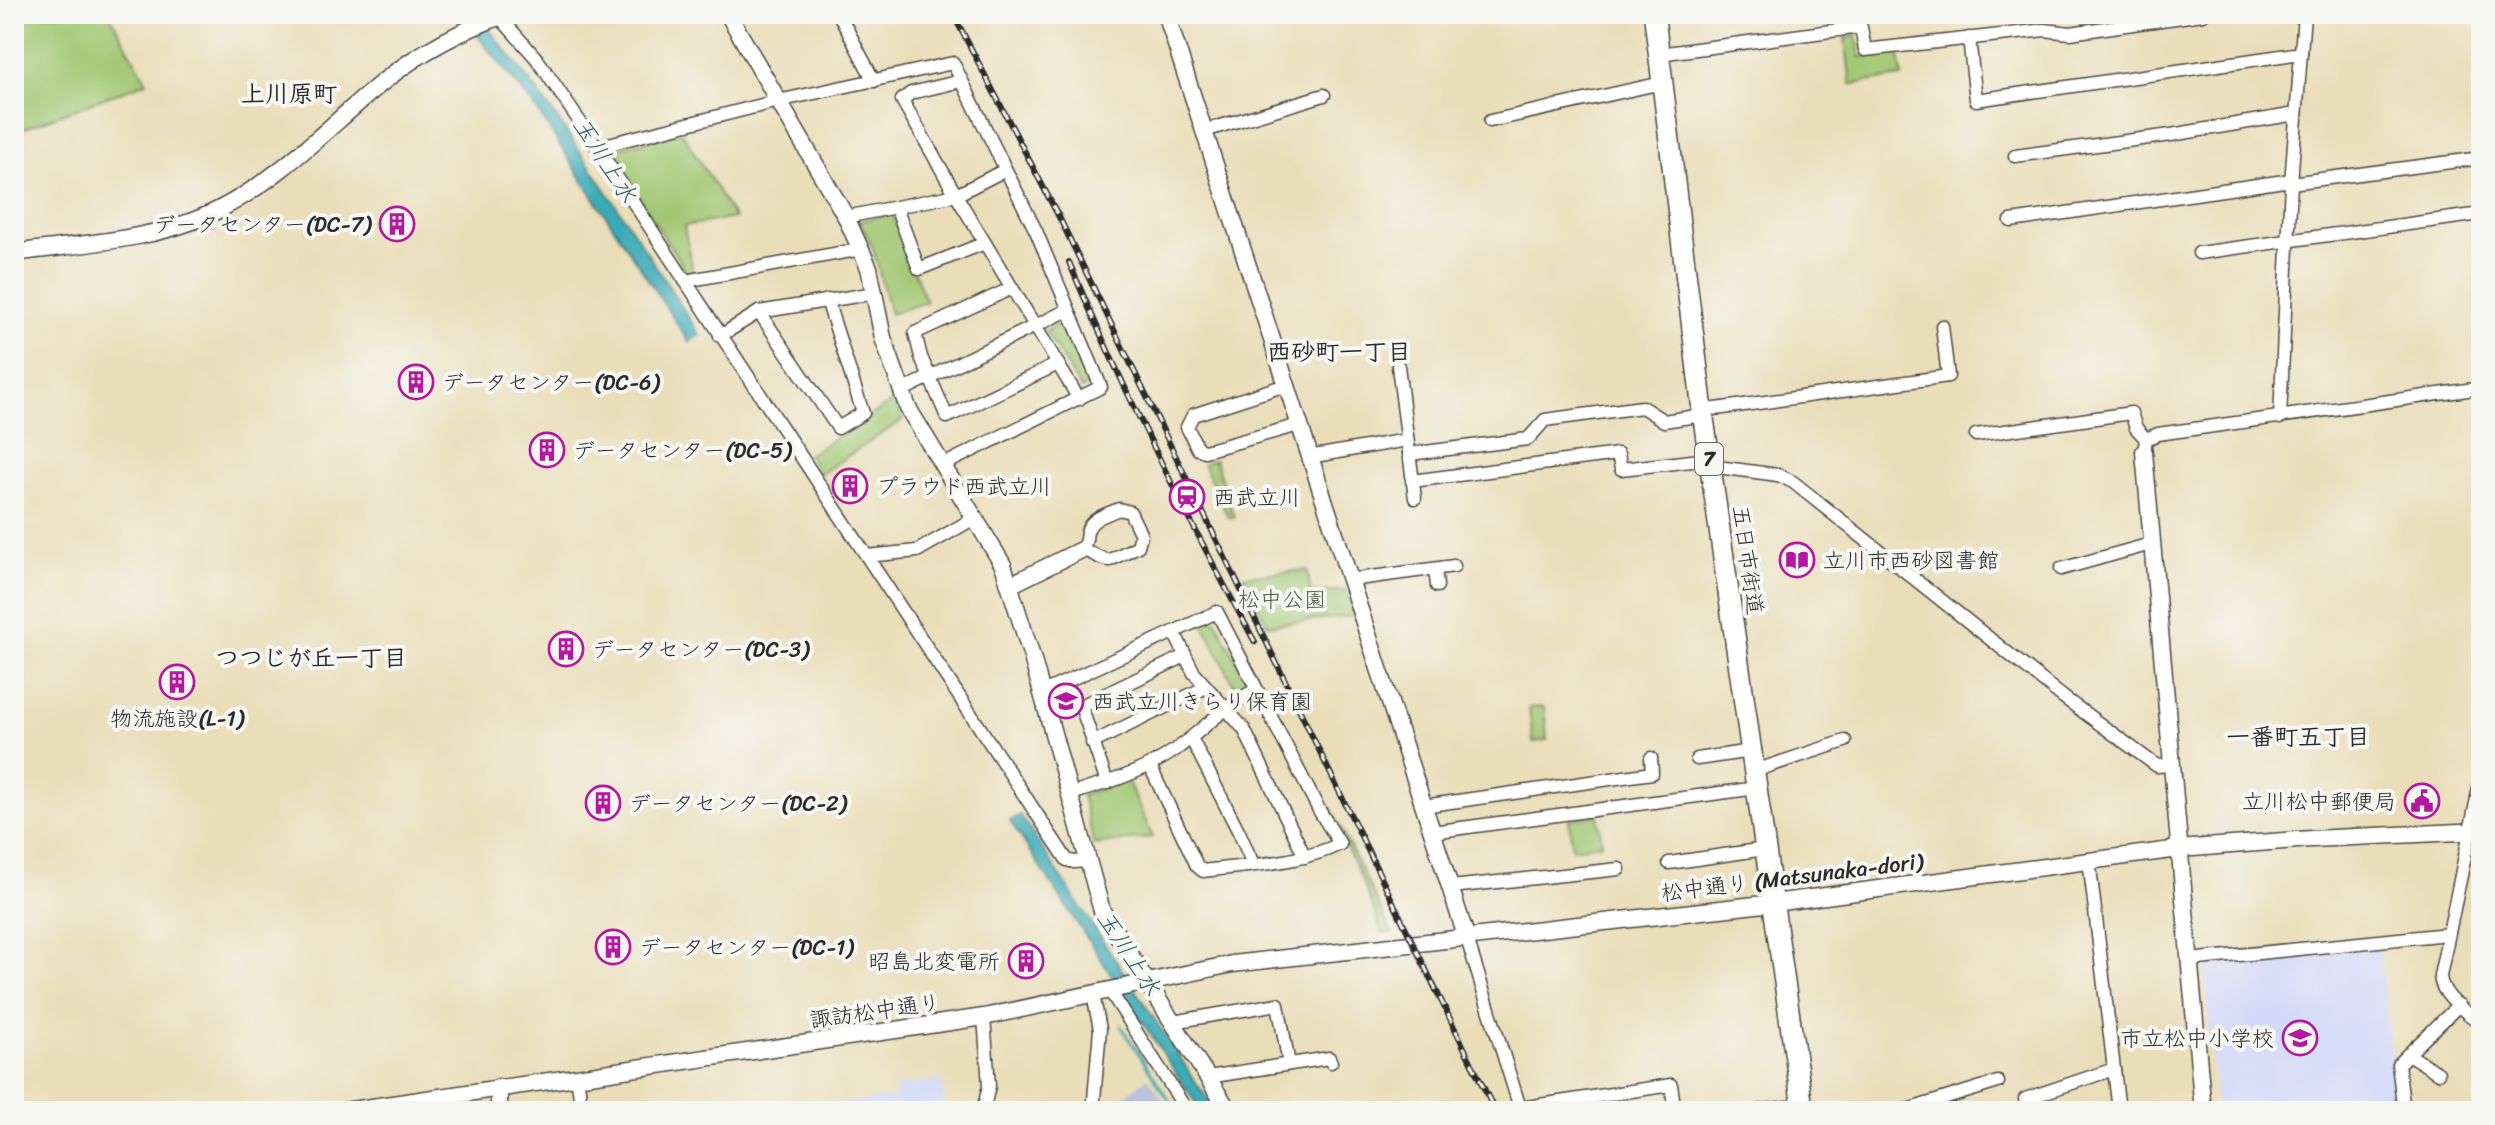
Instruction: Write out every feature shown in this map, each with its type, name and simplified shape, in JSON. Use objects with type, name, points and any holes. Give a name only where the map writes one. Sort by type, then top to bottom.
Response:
[{"type":"main road","name":"五日市街道","points":[[1654,14],[1702,413],[1802,1108]]},
{"type":"street","points":[[728,14],[862,249],[875,293],[883,338],[901,391],[921,434],[973,519],[996,550],[1010,585],[1071,794],[1087,861],[1127,987],[1187,1111]]},
{"type":"street","points":[[839,14],[874,81]]},
{"type":"street","points":[[1166,14],[1451,887],[1520,1110],[1671,1085],[1675,1111]]},
{"type":"street","points":[[1659,54],[1861,27],[1865,50],[2045,30],[2070,33],[2203,14]]},
{"type":"street","points":[[2280,418],[2291,182],[2304,14]]},
{"type":"street","points":[[14,253],[150,233],[220,209],[267,181],[418,56],[498,16],[537,59],[597,147],[1067,860],[1087,861]]},
{"type":"street","points":[[1969,38],[1976,100],[2301,53]]},
{"type":"street","points":[[597,147],[778,101],[953,63],[1036,231],[1101,387],[941,466]]},
{"type":"street","points":[[961,81],[911,93],[902,100],[1079,399]]},
{"type":"street","points":[[1490,121],[1662,83]]},
{"type":"street","points":[[1204,131],[1324,95]]},
{"type":"street","points":[[2015,156],[2296,114]]},
{"type":"street","points":[[2011,221],[2481,158]]},
{"type":"street","points":[[846,217],[956,195],[1005,170]]},
{"type":"street","points":[[896,207],[919,269],[985,243]]},
{"type":"street","points":[[2199,253],[2481,214]]},
{"type":"street","points":[[685,281],[862,249]]},
{"type":"street","points":[[1012,288],[915,333],[929,377],[947,417],[1058,364]]},
{"type":"street","points":[[720,336],[759,312],[875,293]]},
{"type":"street","points":[[759,312],[838,428],[863,413],[827,300]]},
{"type":"street","points":[[901,391],[1068,310]]},
{"type":"street","points":[[1409,454],[1528,439],[1545,420],[1642,407],[1664,421],[1948,376],[1942,326]]},
{"type":"street","points":[[1398,366],[1415,498]]},
{"type":"street","points":[[1286,385],[1193,415],[1187,427],[1198,449],[1205,451],[1299,425]]},
{"type":"street","points":[[2145,445],[2158,434],[2481,388]]},
{"type":"street","points":[[1976,435],[2131,413],[2145,445],[2151,544],[2203,1111]]},
{"type":"street","points":[[1309,457],[1407,440]]},
{"type":"street","points":[[1412,481],[1618,454],[1621,469],[1710,462],[1778,475],[1793,482],[2063,697],[2157,766],[2171,765]]},
{"type":"street","points":[[1119,509],[1130,512],[1141,535],[1138,546],[1110,560],[1105,560],[1087,547],[1087,532],[1095,520],[1119,509]]},
{"type":"street","points":[[867,556],[917,551],[973,519]]},
{"type":"street","points":[[2061,569],[2151,544]]},
{"type":"street","points":[[1010,585],[1087,547]]},
{"type":"street","points":[[1350,580],[1454,566]]},
{"type":"street","points":[[1435,569],[1437,586]]},
{"type":"street","points":[[1041,693],[1217,612],[1319,810],[1340,844],[1305,857],[1203,871],[1150,766]]},
{"type":"street","points":[[1174,632],[1194,673],[1244,729],[1305,857]]},
{"type":"street","points":[[1107,783],[1081,706],[1185,656]]},
{"type":"street","points":[[1092,743],[1206,687]]},
{"type":"street","points":[[1071,794],[1150,766],[1191,738],[1225,708],[1256,690]]},
{"type":"street","points":[[1191,738],[1253,864]]},
{"type":"street","points":[[1432,832],[1754,770],[1845,741]]},
{"type":"street","points":[[1423,806],[1652,773],[1651,758]]},
{"type":"street","points":[[1697,759],[1754,770]]},
{"type":"street","points":[[2481,779],[2476,831],[2448,934],[2440,982],[2448,995],[2481,1024]]},
{"type":"street","name":"松中通り (Matsunaka-dori)","points":[[1409,944],[1773,903],[2179,849],[2476,831]]},
{"type":"street","points":[[1669,863],[1765,849]]},
{"type":"street","points":[[2089,860],[2119,1111]]},
{"type":"street","points":[[1451,887],[1523,873],[1611,868]]},
{"type":"street","points":[[2189,960],[2448,934]]},
{"type":"street","name":"諏訪松中通り","points":[[345,1111],[984,1017],[1232,964],[1409,944]]},
{"type":"street","points":[[1127,987],[1173,1022],[1229,1111]]},
{"type":"street","points":[[1093,995],[1100,1029],[1093,1111]]},
{"type":"street","points":[[1173,1022],[1278,1004],[1289,1064]]},
{"type":"street","points":[[2404,1111],[2398,1064],[2459,1005]]},
{"type":"street","points":[[983,1111],[989,1086],[984,1017]]},
{"type":"street","points":[[2408,1054],[2438,1073]]},
{"type":"street","points":[[1208,1077],[1329,1058],[1331,1062]]},
{"type":"street","points":[[2029,1111],[2025,1099],[2114,1069]]},
{"type":"street","points":[[577,1076],[582,1111]]},
{"type":"street","points":[[1904,1111],[1998,1082]]},
{"type":"street","points":[[499,1087],[499,1111]]},
{"type":"street","points":[[1757,1111],[1802,1108]]},
{"type":"shaded area","name":"市立松中小学校","points":[[2379,948],[2398,1111],[2217,1111],[2204,965]]},
{"type":"shaded area","points":[[1148,1077],[1170,1111],[1106,1111]]},
{"type":"shaded area","points":[[942,1080],[945,1111],[808,1111],[808,1107],[896,1097],[895,1087]]},
{"type":"green space","points":[[14,14],[109,14],[147,82],[14,132]]},
{"type":"green space","points":[[1857,36],[1860,57],[1899,52],[1902,77],[1851,84],[1845,38]]},
{"type":"green space","points":[[682,132],[734,218],[684,226],[693,273],[687,273],[609,150]]},
{"type":"green space","points":[[892,214],[926,302],[890,314],[873,248],[860,221]]},
{"type":"green space","points":[[1067,320],[1094,383],[1081,389],[1045,331]]},
{"type":"green space","points":[[894,401],[903,420],[820,474],[808,455]]},
{"type":"green space","points":[[1215,460],[1234,517],[1228,517],[1204,466],[1205,462]]},
{"type":"green space","name":"松中公園","points":[[1307,570],[1311,593],[1346,590],[1355,616],[1268,625],[1243,576]]},
{"type":"green space","points":[[1213,619],[1248,689],[1238,693],[1203,623]]},
{"type":"green space","points":[[1544,707],[1547,740],[1533,742],[1529,708]]},
{"type":"green space","points":[[1127,780],[1153,837],[1094,845],[1082,795]]},
{"type":"green space","points":[[1330,806],[1392,933],[1382,933],[1356,867],[1321,807]]},
{"type":"green space","points":[[1598,815],[1602,844],[1572,848],[1569,819]]},
{"type":"water","points":[[460,14],[476,14],[537,91],[700,335],[689,342],[534,106]]},
{"type":"water","points":[[1020,815],[1215,1111],[1201,1111],[1010,821]]},
{"type":"waterway","points":[[1106,1029],[1107,1013]]},
{"type":"waterway","points":[[1121,1026],[1176,1111]]},
{"type":"railway","points":[[953,14],[1061,221],[1495,1111]]},
{"type":"railway","points":[[1069,262],[1157,454],[1255,642]]},
{"type":"place","name":"データセンター(DC-7)","points":[[397,224]]},
{"type":"place","name":"データセンター(DC-6)","points":[[416,382]]},
{"type":"place","name":"データセンター(DC-5)","points":[[547,450]]},
{"type":"place","name":"プラウド西武立川","points":[[850,486]]},
{"type":"place","name":"西武立川","points":[[1187,497]]},
{"type":"place","name":"立川市西砂図書館","points":[[1797,560]]},
{"type":"place","name":"データセンター(DC-3)","points":[[566,649]]},
{"type":"place","name":"物流施設(L-1)","points":[[177,682]]},
{"type":"place","name":"西武立川きらり保育園","points":[[1066,701]]},
{"type":"place","name":"立川松中郵便局","points":[[2422,801]]},
{"type":"place","name":"データセンター(DC-2)","points":[[603,803]]},
{"type":"place","name":"データセンター(DC-1)","points":[[613,947]]},
{"type":"place","name":"昭島北変電所","points":[[1026,961]]},
{"type":"place","name":"市立松中小学校","points":[[2300,1038]]},
{"type":"district","name":"上川原町","points":[[289,94]]},
{"type":"district","name":"西砂町一丁目","points":[[1339,352]]},
{"type":"district","name":"つつじが丘一丁目","points":[[311,658]]},
{"type":"district","name":"一番町五丁目","points":[[2298,737]]},
{"type":"water label","name":"玉川上水","points":[[605,160]]},
{"type":"water label","name":"玉川上水","points":[[1129,953]]}]
